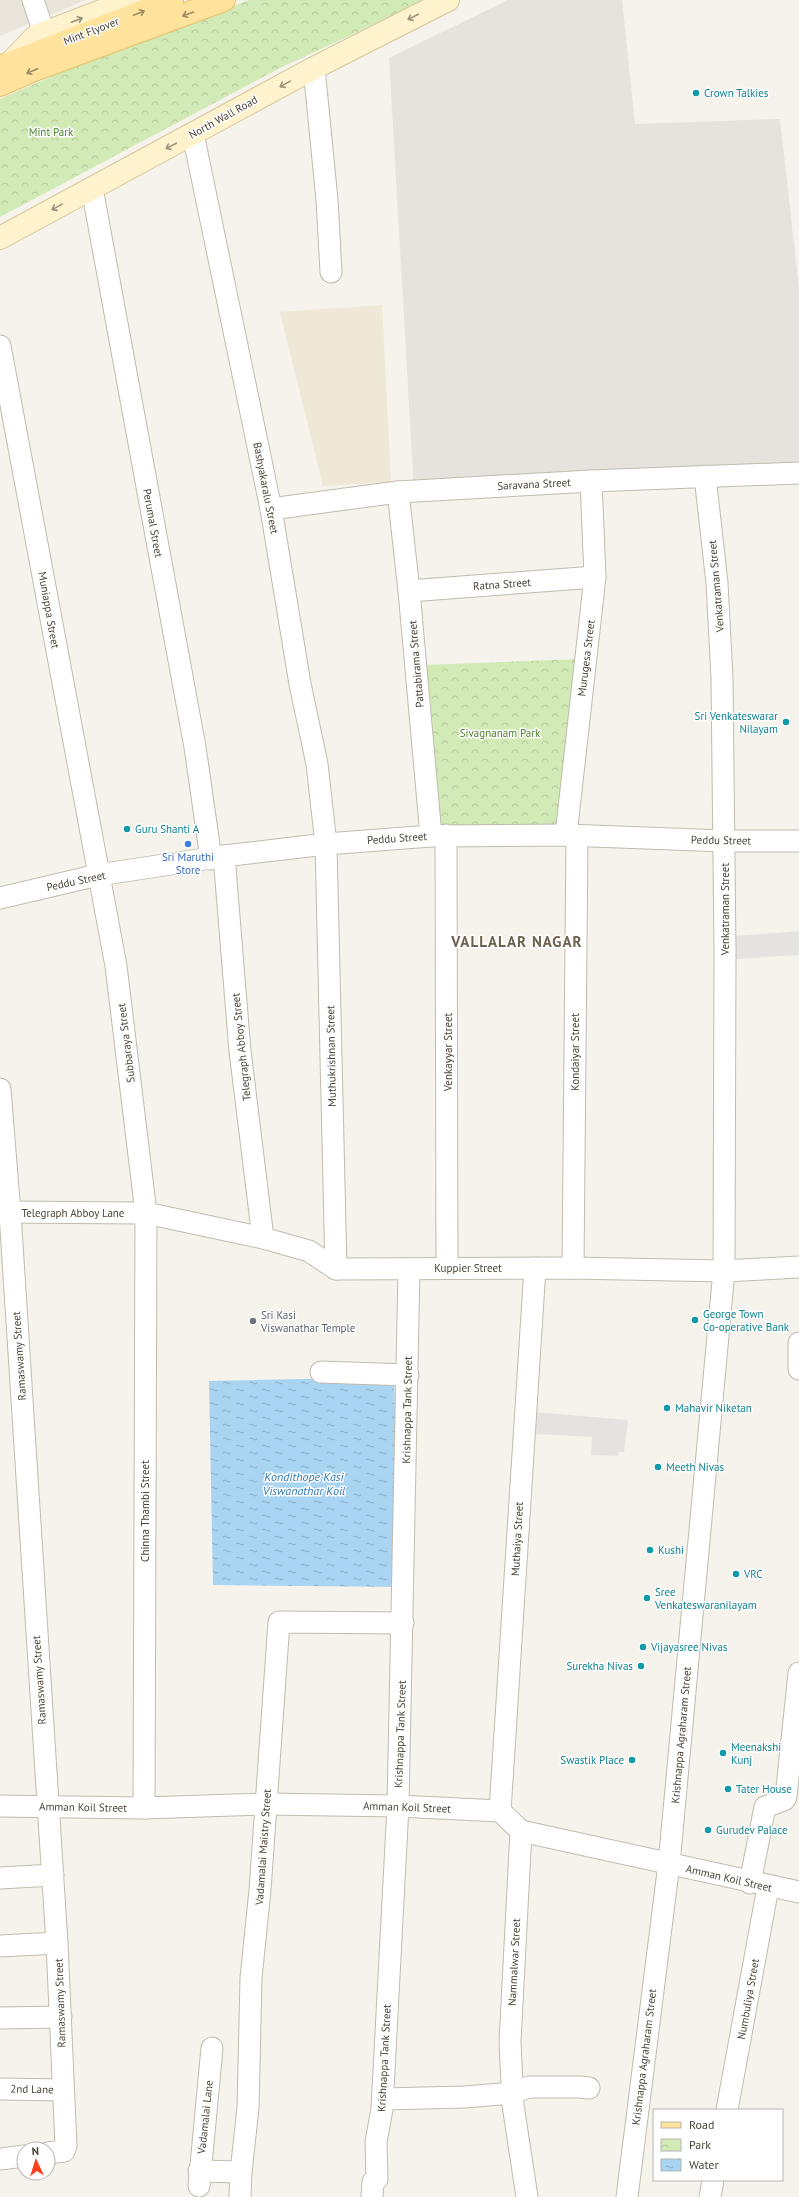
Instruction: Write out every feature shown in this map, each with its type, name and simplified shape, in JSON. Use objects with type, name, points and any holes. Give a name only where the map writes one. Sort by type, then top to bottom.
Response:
[{"type":"main road","points":[[5,65],[36,36],[130,0]]},
{"type":"main road","name":"Mint Flyover","points":[[0,85],[64,59],[92,40],[172,0]]},
{"type":"main road","name":"Mint Flyover","points":[[5,65],[224,0]]},
{"type":"main road","name":"North Wall Road","points":[[0,238],[314,68],[448,0]]},
{"type":"street","points":[[33,0],[44,33]]},
{"type":"street","points":[[314,68],[327,200],[331,272]]},
{"type":"street","name":"Bashyakaralu Street","points":[[193,134],[271,510],[300,684],[317,764],[326,844]]},
{"type":"street","name":"Perumal Street","points":[[92,188],[195,747],[218,857]]},
{"type":"street","name":"Muniappa Street","points":[[0,346],[98,875]]},
{"type":"street","name":"Saravana Street","points":[[271,510],[398,492],[591,481],[799,473]]},
{"type":"street","name":"Venkatraman Street","points":[[705,476],[717,583],[722,678],[725,841],[724,1271]]},
{"type":"street","name":"Murugesa Street","points":[[572,836],[595,577],[591,481]]},
{"type":"street","name":"Pattabirama Street","points":[[398,492],[439,835]]},
{"type":"street","name":"Ratna Street","points":[[409,591],[595,577]]},
{"type":"street","name":"Peddu Street","points":[[0,898],[98,875],[218,857],[326,844],[439,835],[572,836],[725,841],[799,841]]},
{"type":"street","name":"Venkayyar Street","points":[[439,835],[447,1268]]},
{"type":"street","name":"Kondaiyar Street","points":[[572,836],[573,1268]]},
{"type":"street","name":"Muthukrishnan Street","points":[[326,844],[336,1269]]},
{"type":"street","name":"Telegraph Abboy Street","points":[[218,857],[263,1238]]},
{"type":"street","name":"Subbaraya Street","points":[[98,875],[116,966],[146,1213]]},
{"type":"street","name":"Ramaswamy Street","points":[[0,1089],[5,1212],[53,1874],[61,2017],[63,2090],[57,2150]]},
{"type":"street","name":"Telegraph Abboy Lane","points":[[5,1212],[146,1213]]},
{"type":"street","points":[[146,1213],[263,1238],[309,1250],[336,1269]]},
{"type":"street","name":"Chinna Thambi Street","points":[[144,1808],[146,1213]]},
{"type":"street","name":"Kuppier Street","points":[[336,1269],[573,1268],[724,1271],[799,1267]]},
{"type":"street","name":"Muthaiya Street","points":[[500,1811],[535,1268]]},
{"type":"street","name":"Krishnappa Tank Street","points":[[372,2197],[373,2182],[377,2179],[376,2142],[383,2099],[398,1806],[410,1269]]},
{"type":"street","name":"Krishnappa Agraharam Street","points":[[627,2197],[669,1864],[724,1271]]},
{"type":"street","points":[[799,1343],[799,1368]]},
{"type":"street","points":[[321,1372],[408,1375]]},
{"type":"street","name":"Vadamalai Maistry Street","points":[[240,2197],[241,2172],[248,2108],[251,1978],[266,1804],[279,1622],[403,1623]]},
{"type":"street","name":"Numbuliya Street","points":[[726,2109],[759,1885],[765,1807],[784,1800],[786,1797],[799,1673]]},
{"type":"street","name":"Amman Koil Street","points":[[0,1806],[144,1808],[266,1804],[398,1806],[500,1811]]},
{"type":"street","points":[[500,1811],[520,1831]]},
{"type":"street","name":"Amman Koil Street","points":[[520,1831],[759,1885],[799,1892]]},
{"type":"street","name":"Nammalwar Street","points":[[520,1831],[510,2042],[512,2093],[527,2197]]},
{"type":"street","points":[[0,1878],[53,1874]]},
{"type":"street","points":[[0,1946],[57,1943]]},
{"type":"street","points":[[0,2018],[61,2017]]},
{"type":"street","name":"Vadamalai Lane","points":[[212,2048],[199,2178],[241,2172]]},
{"type":"street","points":[[383,2099],[464,2097],[512,2093],[529,2087],[589,2088]]},
{"type":"street","name":"2nd Lane","points":[[0,2089],[63,2090]]},
{"type":"street","points":[[0,2159],[16,2157]]},
{"type":"street","points":[[710,2197],[713,2181]]},
{"type":"shaded area","points":[[0,0],[86,0],[0,36]]},
{"type":"shaded area","points":[[508,0],[622,0],[635,124],[780,119],[799,288],[799,466],[414,491],[389,58]]},
{"type":"shaded area","points":[[382,305],[391,482],[323,486],[280,312]]},
{"type":"shaded area","points":[[799,931],[799,955],[736,959],[735,936]]},
{"type":"shaded area","points":[[534,1412],[628,1420],[624,1452],[619,1452],[618,1456],[591,1455],[592,1437],[534,1434]]},
{"type":"green space","name":"Mint Park","points":[[249,0],[427,0],[280,68],[0,217],[0,99],[98,56]]},
{"type":"green space","name":"Sivagnanam Park","points":[[578,659],[562,827],[436,825],[423,665]]},
{"type":"water","name":"Kondithope Kasi Viswanathar Koil","points":[[394,1377],[400,1587],[213,1585],[209,1381]]},
{"type":"place","name":"Crown Talkies","points":[[696,93]]},
{"type":"place","name":"Sri Venkateswarar Nilayam","points":[[786,722]]},
{"type":"place","name":"Guru Shanti A","points":[[127,829]]},
{"type":"place","name":"Sri Maruthi Store","points":[[188,844]]},
{"type":"place","name":"George Town Co-operative Bank","points":[[695,1320]]},
{"type":"place","name":"Sri Kasi Viswanathar Temple","points":[[253,1321]]},
{"type":"place","name":"Mahavir Niketan","points":[[667,1408]]},
{"type":"place","name":"Meeth Nivas","points":[[658,1467]]},
{"type":"place","name":"Kushi","points":[[650,1550]]},
{"type":"place","name":"VRC","points":[[736,1574]]},
{"type":"place","name":"Sree Venkateswaranilayam","points":[[647,1598]]},
{"type":"place","name":"Vijayasree Nivas","points":[[643,1647]]},
{"type":"place","name":"Surekha Nivas","points":[[641,1666]]},
{"type":"place","name":"Meenakshi Kunj","points":[[723,1753]]},
{"type":"place","name":"Swastik Place","points":[[632,1760]]},
{"type":"place","name":"Tater House","points":[[728,1789]]},
{"type":"place","name":"Gurudev Palace","points":[[708,1830]]},
{"type":"district","name":"VALLALAR NAGAR","points":[[517,941]]}]
